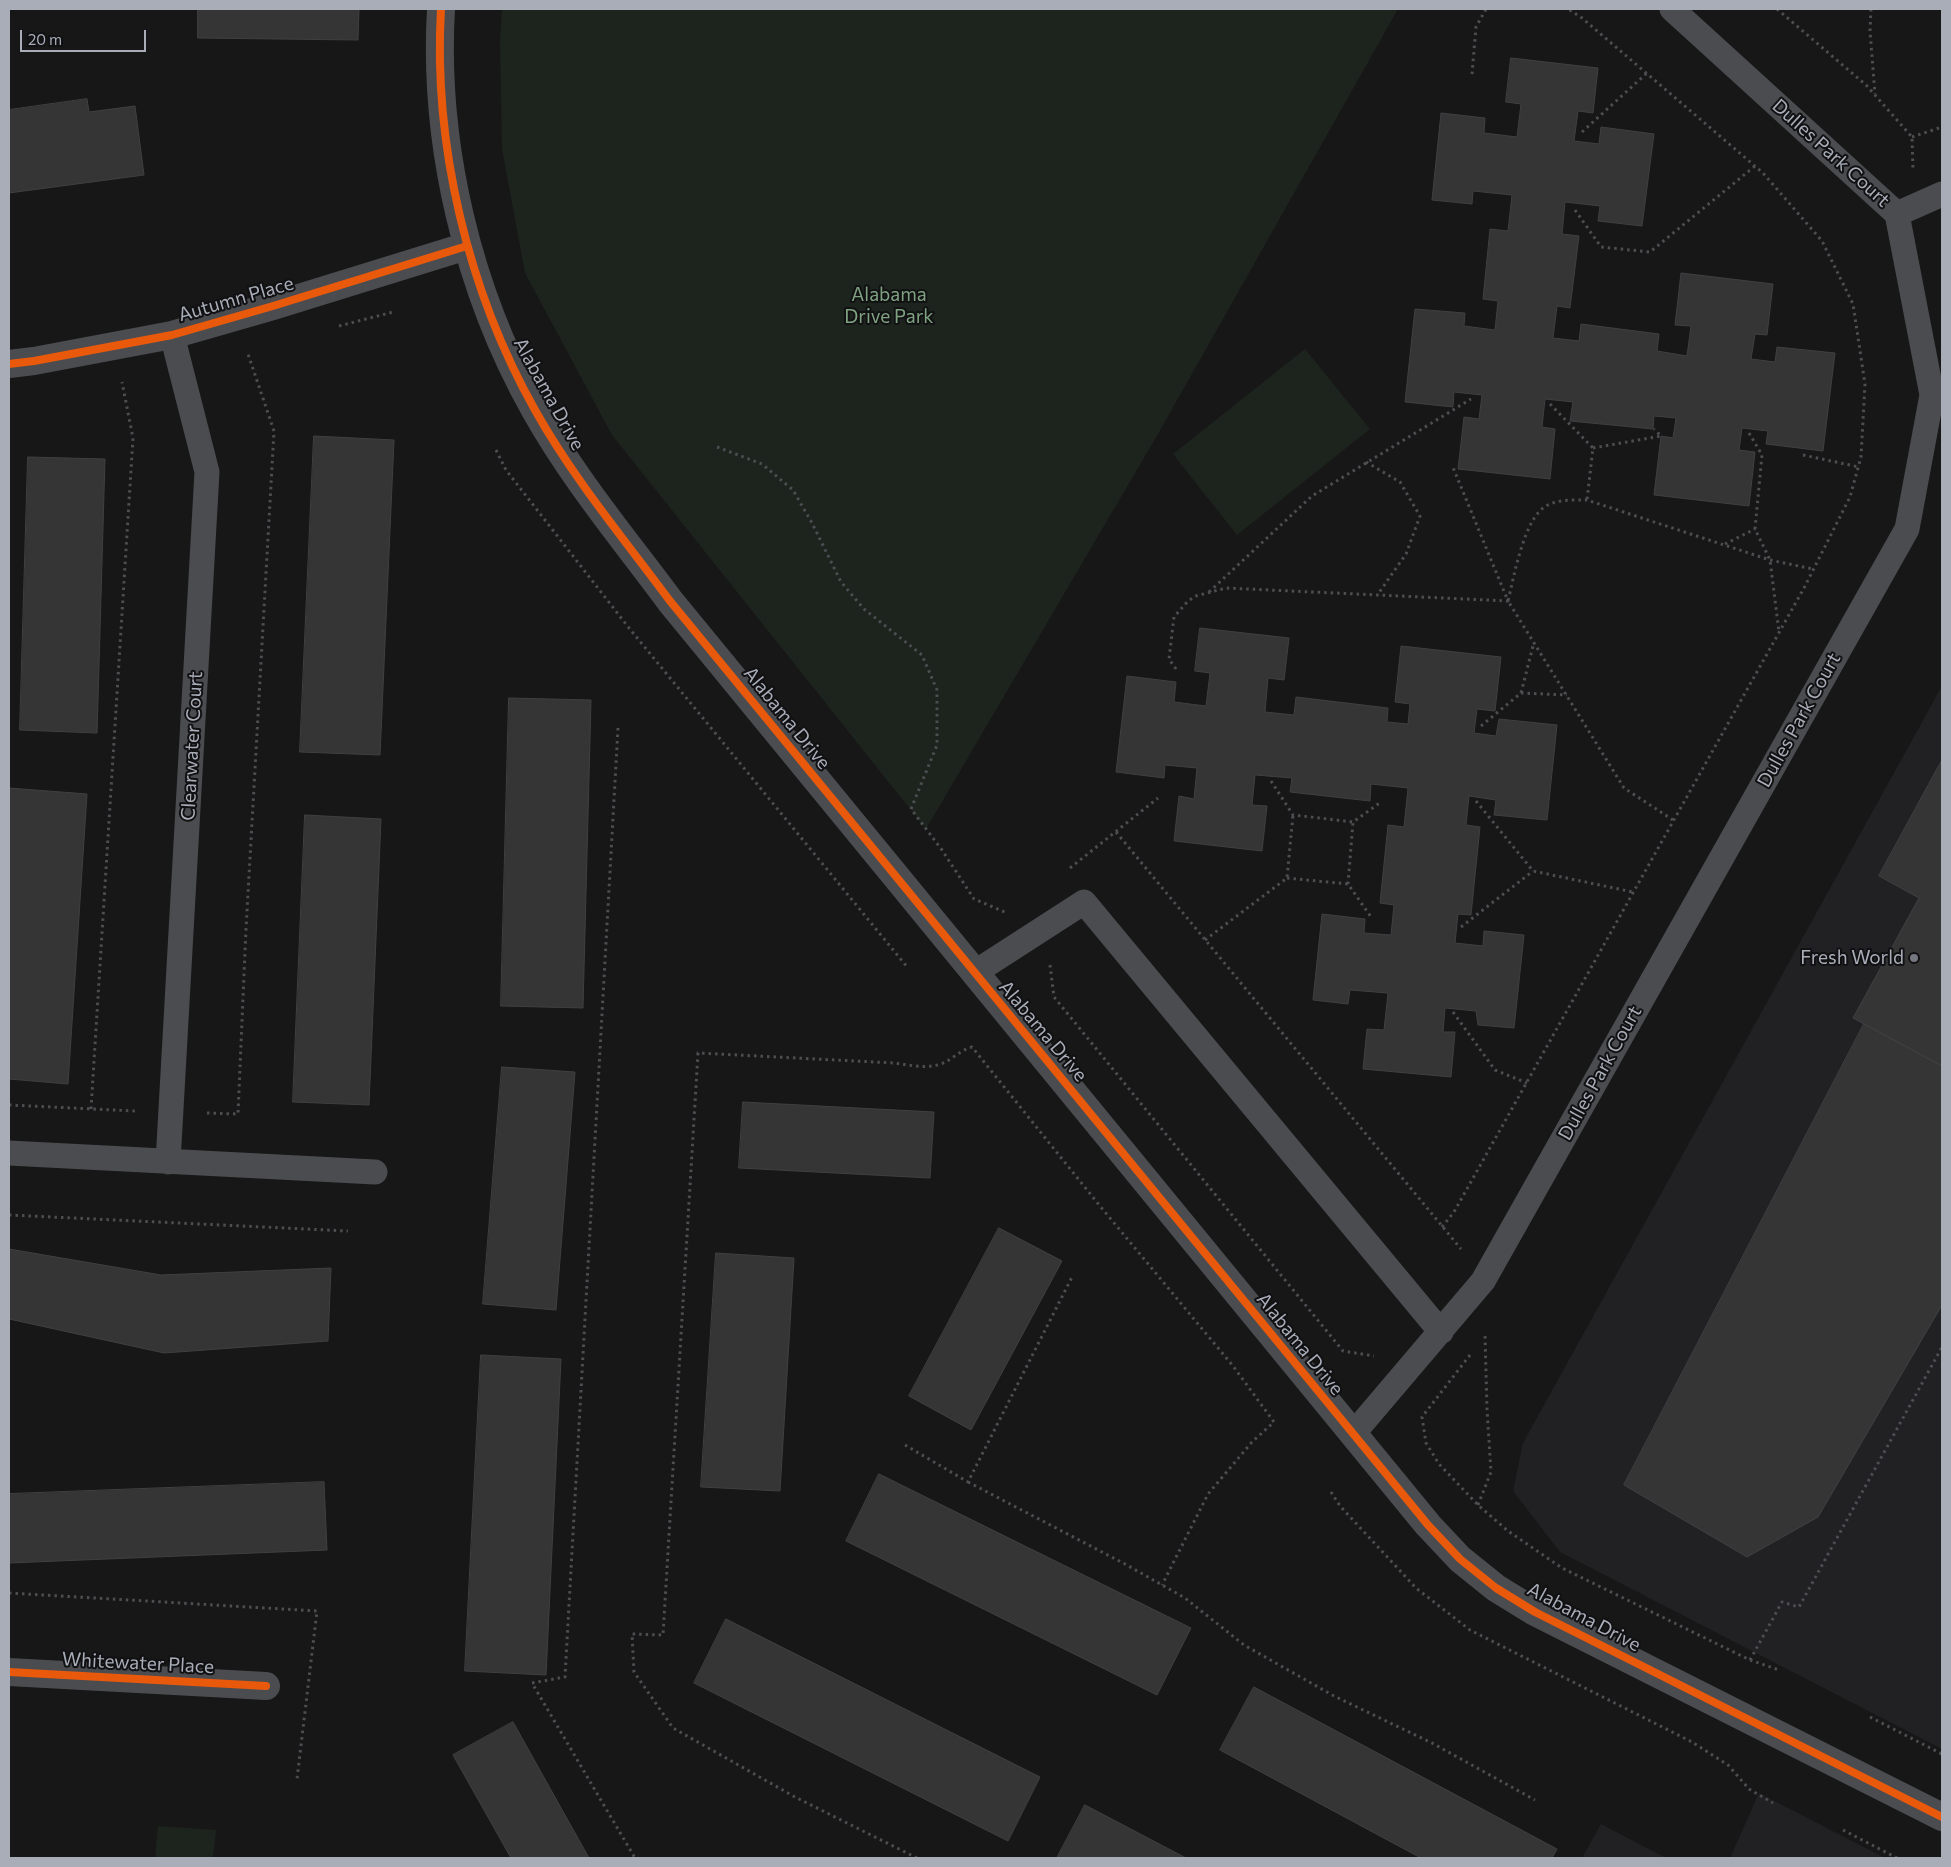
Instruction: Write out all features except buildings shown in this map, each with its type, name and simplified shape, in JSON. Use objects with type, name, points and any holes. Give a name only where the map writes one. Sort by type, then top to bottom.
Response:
[{"type":"street","name":"Alabama Drive","points":[[441,9],[439,45],[444,133],[467,246],[496,330],[535,410],[578,478],[670,601],[1428,1525],[1460,1559],[1496,1588],[1535,1612],[1942,1817]]},
{"type":"street","name":"Autumn Place","points":[[9,364],[34,361],[172,334],[273,306],[467,246]]},
{"type":"street","name":"Whitewater Place","points":[[9,1672],[266,1686]]},
{"type":"lane","name":"Dulles Park Court","points":[[1353,1434],[1483,1281],[1907,529],[1932,395],[1906,210],[1672,9]]},
{"type":"lane","points":[[1906,210],[1942,194]]},
{"type":"lane","name":"Clearwater Court","points":[[168,1162],[207,472],[172,334]]},
{"type":"lane","points":[[974,973],[1084,902],[1440,1332]]},
{"type":"lane","points":[[9,1153],[374,1172]]},
{"type":"path","points":[[1472,74],[1476,27],[1486,9]]},
{"type":"path","points":[[1442,1227],[1454,1212],[1779,633],[1850,497],[1861,457],[1865,384],[1853,304],[1822,241],[1763,173],[1582,18],[1568,9]]},
{"type":"path","points":[[1777,9],[1875,94],[1912,136],[1906,210]]},
{"type":"path","points":[[1871,9],[1870,30],[1875,94]]},
{"type":"path","points":[[1582,132],[1647,73]]},
{"type":"path","points":[[1912,136],[1942,127]]},
{"type":"path","points":[[1575,210],[1600,248],[1650,252],[1754,166]]},
{"type":"path","points":[[9,1105],[238,1114],[246,919],[274,431],[247,351]]},
{"type":"path","points":[[91,1109],[133,438],[122,381],[112,382]]},
{"type":"path","points":[[1209,593],[1312,496],[1471,399]]},
{"type":"path","points":[[1550,404],[1593,448]]},
{"type":"path","points":[[1593,448],[1661,436],[1654,429]]},
{"type":"path","points":[[1749,433],[1762,455],[1755,529],[1770,560],[1779,633]]},
{"type":"path","points":[[717,447],[762,464],[793,490],[842,582],[864,609],[922,655],[937,690],[937,745],[910,809],[942,850],[974,899],[1005,912],[1013,908],[1050,965],[1054,996],[1343,1351]]},
{"type":"path","points":[[1587,500],[1593,448]]},
{"type":"path","points":[[496,450],[506,470],[629,628],[908,968]]},
{"type":"path","points":[[1803,455],[1859,466]]},
{"type":"path","points":[[1366,462],[1400,482],[1420,516],[1406,554],[1378,594]]},
{"type":"path","points":[[1452,465],[1508,601],[1566,695],[1624,788],[1673,820]]},
{"type":"path","points":[[1508,601],[1528,528],[1545,506],[1567,500],[1587,500],[1770,560],[1813,569]]},
{"type":"path","points":[[1725,544],[1755,529]]},
{"type":"path","points":[[1176,669],[1169,659],[1174,617],[1188,601],[1196,596],[1226,588],[1508,601]]},
{"type":"path","points":[[1481,726],[1521,693],[1534,641]]},
{"type":"path","points":[[1521,693],[1566,695]]},
{"type":"path","points":[[618,728],[565,1677],[532,1683],[635,1858]]},
{"type":"path","points":[[1271,781],[1293,815],[1287,878]]},
{"type":"path","points":[[1065,872],[1158,798]]},
{"type":"path","points":[[1476,801],[1533,871],[1633,892]]},
{"type":"path","points":[[1293,815],[1353,822],[1381,802]]},
{"type":"path","points":[[1353,822],[1348,884],[1372,916]]},
{"type":"path","points":[[1461,927],[1533,871]]},
{"type":"path","points":[[1205,940],[1287,878],[1348,884]]},
{"type":"path","points":[[1453,1012],[1495,1070],[1526,1083]]},
{"type":"path","points":[[917,1858],[796,1797],[673,1728],[634,1672],[632,1634],[663,1635],[698,1053],[894,1062],[922,1067],[941,1064],[966,1048],[972,1047],[1100,1206],[1233,1366],[1274,1422],[1252,1442],[1208,1494],[1162,1585]]},
{"type":"path","points":[[9,1215],[348,1231]]},
{"type":"path","points":[[968,1482],[1072,1277]]},
{"type":"path","points":[[1478,1505],[1492,1472],[1487,1409],[1486,1335]]},
{"type":"path","points":[[1750,1660],[1782,1602],[1799,1607],[1942,1347]]},
{"type":"path","points":[[905,1445],[968,1482],[1162,1585],[1184,1598],[1244,1645],[1334,1696],[1432,1744],[1535,1800]]},
{"type":"path","points":[[9,1593],[317,1611],[297,1779]]},
{"type":"path","points":[[1870,1717],[1942,1754]]},
{"type":"path","points":[[1843,1830],[1897,1858]]},
{"type":"shaded area","points":[[1942,686],[1942,1749],[1560,1552],[1513,1491],[1523,1443]]},
{"type":"shaded area","points":[[1759,1793],[1885,1858],[1730,1858]]},
{"type":"shaded area","points":[[1601,1824],[1666,1858],[1582,1858]]},
{"type":"green space","name":"Alabama Drive Park","points":[[502,9],[1398,9],[1158,434],[926,829],[612,435],[525,273],[502,149],[500,42]]},
{"type":"green space","points":[[1305,349],[1370,429],[1237,535],[1173,454]]},
{"type":"green space","points":[[158,1826],[216,1830],[213,1858],[155,1858]]},
{"type":"cycle path","points":[[441,9],[440,60],[443,112],[460,216],[474,267],[491,316],[511,364],[535,410],[566,460],[670,601],[1428,1525],[1460,1559],[1496,1588],[1535,1612],[1942,1817]]},
{"type":"cycle path","points":[[9,364],[172,335],[467,246]]},
{"type":"cycle path","points":[[9,1672],[266,1686]]},
{"type":"place","name":"Fresh World","points":[[1914,958]]}]
